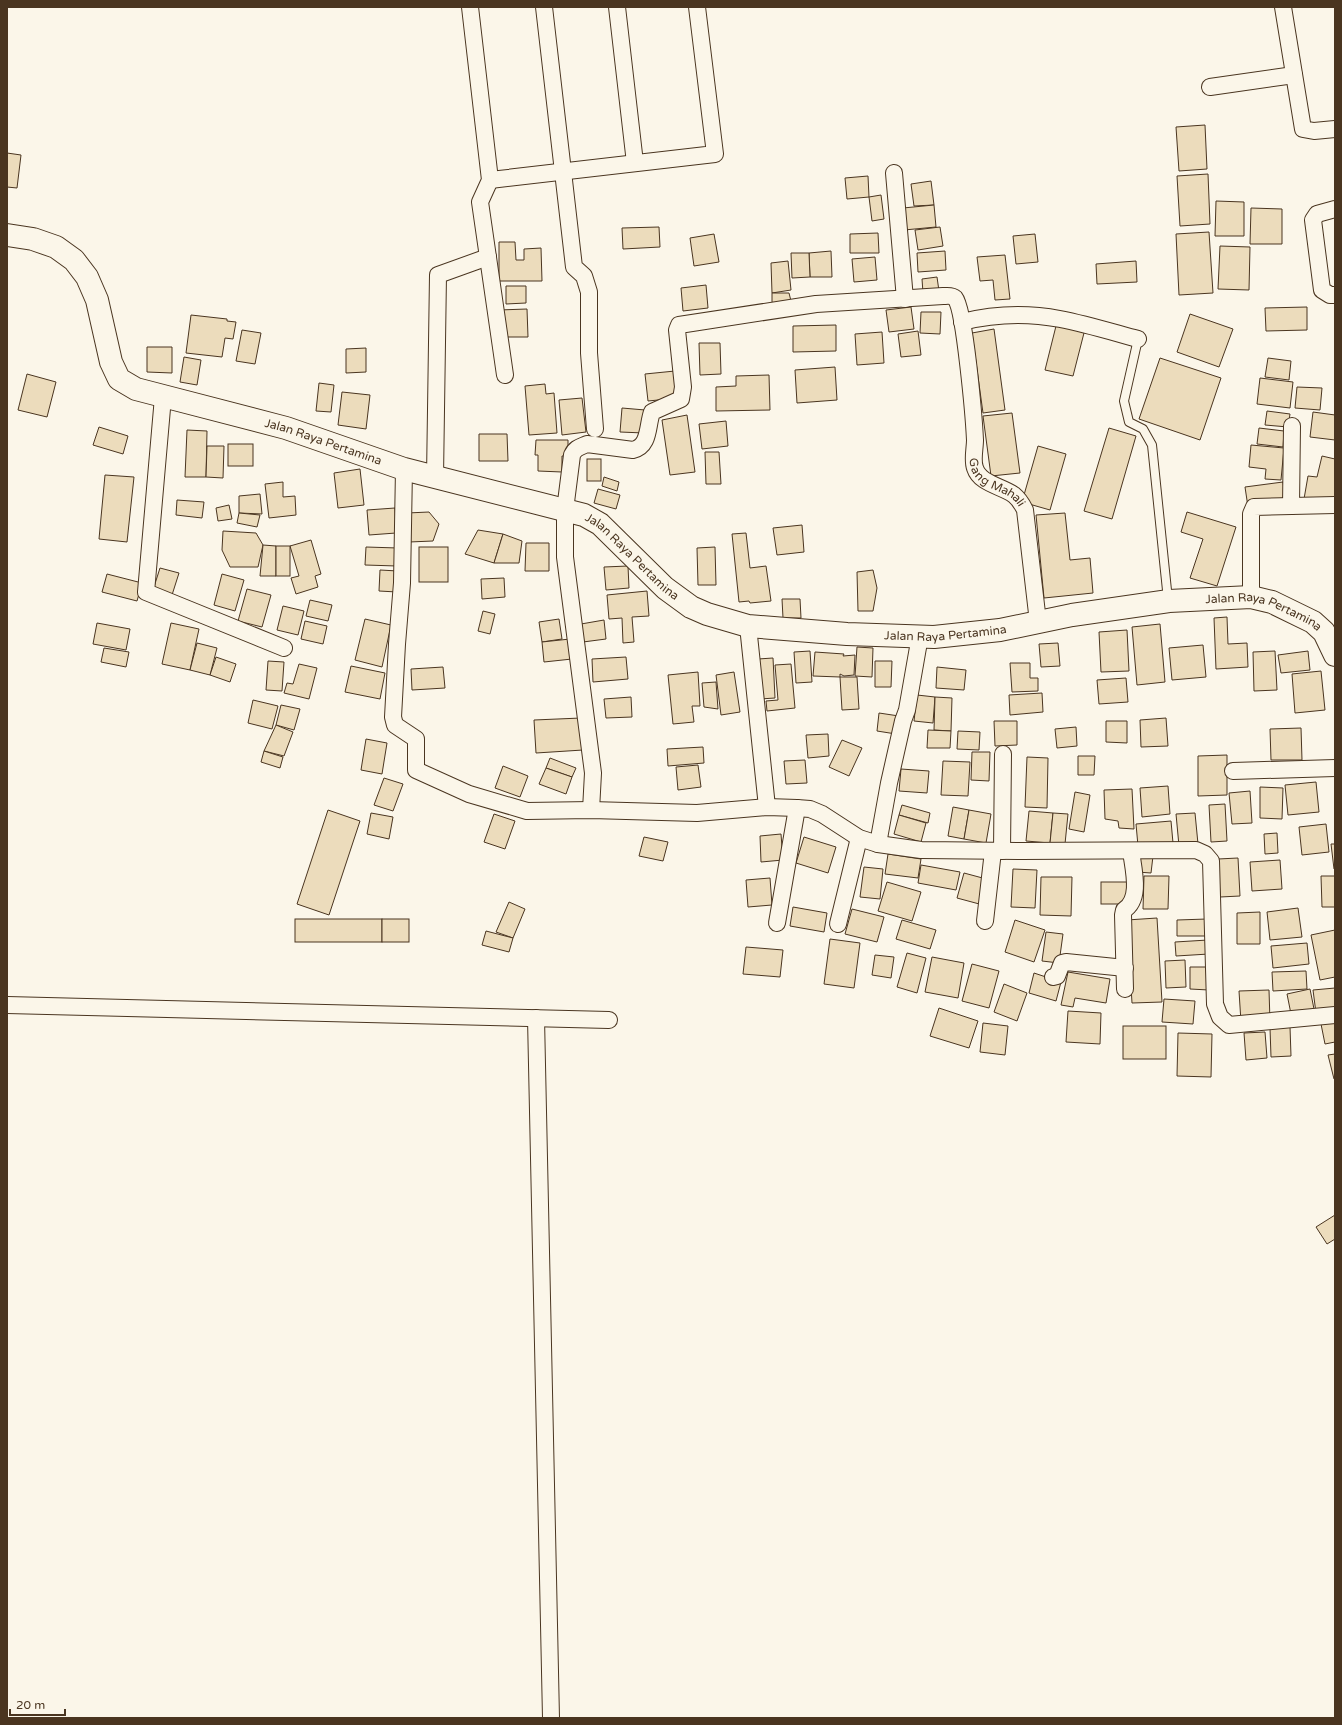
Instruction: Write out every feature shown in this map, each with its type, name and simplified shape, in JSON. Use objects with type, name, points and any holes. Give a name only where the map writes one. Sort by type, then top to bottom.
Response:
[{"type":"main road","name":"Jalan Raya Pertamina","points":[[7,235],[33,239],[56,246],[74,260],[87,278],[97,300],[111,362],[120,379],[136,389],[286,428],[404,469],[584,514],[600,524],[665,588],[691,607],[707,614],[748,626],[847,634],[934,637],[1000,630],[1072,615],[1168,601],[1251,597],[1272,602],[1312,622],[1324,632],[1335,655]]},
{"type":"street","points":[[470,7],[490,180],[480,202],[505,375]]},
{"type":"street","points":[[544,7],[574,268],[584,276],[588,292],[589,353],[595,429]]},
{"type":"street","points":[[617,7],[635,163]]},
{"type":"street","points":[[490,180],[715,154],[697,7]]},
{"type":"street","points":[[1283,7],[1303,129],[1314,131],[1335,129]]},
{"type":"street","points":[[1210,87],[1294,75]]},
{"type":"street","points":[[591,810],[593,773],[565,557],[565,510],[574,451],[586,444],[633,450],[639,449],[644,444],[652,412],[681,398],[683,387],[677,330],[679,325],[816,304],[905,299],[894,173]]},
{"type":"street","points":[[1335,209],[1317,214],[1313,220],[1322,290],[1330,295],[1335,295]]},
{"type":"street","points":[[435,477],[438,275],[488,257]]},
{"type":"street","name":"Gang Mahali","points":[[905,299],[952,296],[956,299],[962,322],[971,388],[975,440],[974,468],[981,478],[1014,495],[1021,502],[1025,510],[1038,622]]},
{"type":"street","points":[[962,322],[987,316],[1030,316],[1052,318],[1138,339]]},
{"type":"street","points":[[163,397],[146,592],[284,648]]},
{"type":"street","points":[[1291,506],[1292,426]]},
{"type":"street","points":[[404,469],[402,583],[393,717],[395,725],[416,739],[416,770],[469,794],[527,811],[591,810],[697,813],[767,807],[797,808],[810,809],[822,814],[859,838],[878,844],[921,850],[1196,850],[1205,854],[1211,861],[1215,1004],[1220,1017],[1229,1025],[1335,1015]]},
{"type":"street","points":[[1251,597],[1251,514],[1254,507],[1335,505]]},
{"type":"street","points":[[748,626],[767,807]]},
{"type":"street","points":[[878,844],[890,776],[907,710],[920,636]]},
{"type":"street","points":[[985,921],[998,851],[1003,754]]},
{"type":"street","points":[[1233,771],[1335,768]]},
{"type":"street","points":[[777,923],[797,808]]},
{"type":"street","points":[[838,924],[859,838]]},
{"type":"street","points":[[1125,989],[1123,915],[1124,910],[1129,907],[1135,891],[1132,850]]},
{"type":"street","points":[[1053,977],[1057,976],[1062,963],[1066,962],[1125,968]]},
{"type":"street","points":[[7,1005],[609,1020]]},
{"type":"street","points":[[536,1018],[551,1718]]},
{"type":"lane","points":[[1138,339],[1124,401],[1129,422],[1143,429],[1152,445],[1168,601]]},
{"type":"building","points":[[1205,125],[1207,169],[1179,171],[1176,127]]},
{"type":"building","points":[[7,153],[21,155],[17,188],[7,187]]},
{"type":"building","points":[[1208,174],[1210,224],[1180,226],[1177,176]]},
{"type":"building","points":[[868,176],[869,197],[847,199],[845,178]]},
{"type":"building","points":[[931,181],[934,205],[914,206],[911,184]]},
{"type":"building","points":[[881,195],[884,219],[872,221],[869,197]]},
{"type":"building","points":[[1216,201],[1244,202],[1244,236],[1215,236]]},
{"type":"building","points":[[934,205],[936,227],[904,230],[903,208]]},
{"type":"building","points":[[1251,208],[1282,209],[1282,244],[1250,244]]},
{"type":"building","points":[[659,227],[660,247],[623,249],[622,228]]},
{"type":"building","points":[[940,227],[943,246],[918,250],[915,230]]},
{"type":"building","points":[[1209,232],[1213,293],[1179,295],[1176,234]]},
{"type":"building","points":[[878,233],[879,253],[850,253],[850,234]]},
{"type":"building","points":[[714,234],[719,262],[694,266],[690,238]]},
{"type":"building","points":[[1035,234],[1038,262],[1016,264],[1013,236]]},
{"type":"building","points":[[499,242],[515,242],[516,260],[524,260],[524,249],[541,248],[542,281],[499,281]]},
{"type":"building","points":[[1220,246],[1250,247],[1249,290],[1218,289]]},
{"type":"building","points":[[831,251],[832,277],[810,277],[809,253]]},
{"type":"building","points":[[945,251],[946,270],[918,272],[917,253]]},
{"type":"building","points":[[791,253],[809,253],[810,277],[792,278]]},
{"type":"building","points":[[1005,255],[1010,299],[995,300],[993,280],[980,281],[977,257]]},
{"type":"building","points":[[875,257],[877,280],[854,282],[852,259]]},
{"type":"building","points":[[788,261],[791,290],[772,293],[771,263]]},
{"type":"building","points":[[1136,261],[1137,282],[1097,284],[1096,264]]},
{"type":"building","points":[[937,277],[939,291],[923,293],[922,279]]},
{"type":"building","points":[[706,285],[708,308],[683,311],[681,288]]},
{"type":"building","points":[[506,286],[526,286],[526,303],[506,304]]},
{"type":"building","points":[[772,293],[789,293],[791,301],[773,310]]},
{"type":"building","points":[[911,307],[914,329],[889,332],[886,310]]},
{"type":"building","points":[[1307,307],[1307,330],[1266,331],[1265,308]]},
{"type":"building","points":[[527,309],[528,337],[499,337],[499,310]]},
{"type":"building","points":[[921,312],[941,312],[940,334],[920,333]]},
{"type":"building","points":[[1190,314],[1233,329],[1219,367],[1177,352]]},
{"type":"building","points":[[191,315],[227,319],[227,321],[236,322],[233,339],[225,338],[222,357],[186,353]]},
{"type":"building","points":[[1057,322],[1085,329],[1073,376],[1045,370]]},
{"type":"building","points":[[836,325],[836,351],[793,352],[793,326]]},
{"type":"building","points":[[994,329],[1005,410],[983,413],[972,333]]},
{"type":"building","points":[[242,330],[261,333],[255,364],[236,361]]},
{"type":"building","points":[[918,331],[921,355],[901,357],[898,334]]},
{"type":"building","points":[[882,332],[884,363],[857,365],[855,334]]},
{"type":"building","points":[[699,343],[720,343],[721,374],[700,375]]},
{"type":"building","points":[[147,347],[172,347],[172,373],[147,372]]},
{"type":"building","points":[[366,348],[366,372],[346,373],[346,349]]},
{"type":"building","points":[[184,357],[201,360],[197,385],[180,382]]},
{"type":"building","points":[[1160,358],[1221,378],[1200,440],[1139,419]]},
{"type":"building","points":[[1268,358],[1291,361],[1289,380],[1265,377]]},
{"type":"building","points":[[835,367],[837,400],[797,403],[795,370]]},
{"type":"building","points":[[675,371],[678,398],[648,401],[645,374]]},
{"type":"building","points":[[27,374],[56,382],[47,417],[18,410]]},
{"type":"building","points":[[769,375],[770,410],[716,411],[716,387],[736,386],[736,376]]},
{"type":"building","points":[[1260,378],[1293,382],[1290,408],[1257,404]]},
{"type":"building","points":[[319,383],[334,385],[331,412],[316,411]]},
{"type":"building","points":[[545,384],[546,394],[554,393],[557,433],[529,435],[525,386]]},
{"type":"building","points":[[1297,387],[1322,388],[1320,410],[1295,408]]},
{"type":"building","points":[[342,392],[370,395],[366,429],[338,425]]},
{"type":"building","points":[[582,398],[586,432],[562,435],[559,400]]},
{"type":"building","points":[[622,408],[645,410],[644,433],[620,432]]},
{"type":"building","points":[[1267,411],[1290,414],[1288,427],[1265,425]]},
{"type":"building","points":[[1313,412],[1335,415],[1335,440],[1310,437]]},
{"type":"building","points":[[1012,413],[1020,473],[991,476],[983,416]]},
{"type":"building","points":[[687,415],[695,472],[670,475],[662,420]]},
{"type":"building","points":[[726,421],[728,446],[702,449],[699,424]]},
{"type":"building","points":[[99,427],[128,436],[123,454],[93,445]]},
{"type":"building","points":[[1109,428],[1136,436],[1112,519],[1084,511]]},
{"type":"building","points":[[1259,428],[1284,431],[1283,447],[1257,444]]},
{"type":"building","points":[[187,430],[207,431],[206,477],[185,477]]},
{"type":"building","points":[[479,434],[507,434],[508,461],[479,461]]},
{"type":"building","points":[[536,440],[568,440],[568,456],[562,456],[562,472],[538,471],[538,455],[535,455]]},
{"type":"building","points":[[228,444],[253,444],[253,466],[228,466]]},
{"type":"building","points":[[1251,445],[1284,448],[1281,480],[1265,479],[1266,469],[1249,467]]},
{"type":"building","points":[[207,446],[224,446],[223,478],[206,477]]},
{"type":"building","points":[[1038,446],[1066,454],[1050,510],[1022,502]]},
{"type":"building","points":[[705,452],[719,452],[721,484],[706,484]]},
{"type":"building","points":[[1322,456],[1335,459],[1335,503],[1304,499],[1308,476],[1317,477]]},
{"type":"building","points":[[587,459],[601,459],[601,481],[587,481]]},
{"type":"building","points":[[360,469],[364,505],[338,508],[334,473]]},
{"type":"building","points":[[105,475],[134,477],[127,542],[99,539]]},
{"type":"building","points":[[604,477],[619,482],[617,491],[602,486]]},
{"type":"building","points":[[283,482],[283,497],[295,496],[296,515],[269,518],[265,484]]},
{"type":"building","points":[[1283,482],[1286,503],[1248,507],[1245,487]]},
{"type":"building","points":[[598,489],[620,495],[616,509],[594,503]]},
{"type":"building","points":[[260,494],[262,514],[239,513],[239,496]]},
{"type":"building","points":[[177,500],[204,502],[202,518],[176,515]]},
{"type":"building","points":[[229,505],[232,519],[218,521],[216,508]]},
{"type":"building","points":[[395,508],[396,533],[369,535],[367,510]]},
{"type":"building","points":[[429,512],[439,524],[433,541],[409,542],[407,513]]},
{"type":"building","points":[[1187,512],[1236,527],[1217,586],[1190,578],[1203,539],[1181,532]]},
{"type":"building","points":[[239,513],[260,515],[257,527],[237,523]]},
{"type":"building","points":[[1065,513],[1070,560],[1090,558],[1093,593],[1044,598],[1036,515]]},
{"type":"building","points":[[802,525],[804,552],[777,555],[773,528]]},
{"type":"building","points":[[478,530],[503,534],[494,563],[465,554]]},
{"type":"building","points":[[223,531],[256,533],[263,545],[258,567],[230,567],[222,550]]},
{"type":"building","points":[[746,533],[750,568],[766,566],[771,601],[750,603],[749,601],[739,602],[732,534]]},
{"type":"building","points":[[503,534],[522,541],[519,563],[494,563]]},
{"type":"building","points":[[311,540],[321,574],[315,576],[318,587],[296,594],[291,578],[299,576],[290,546]]},
{"type":"building","points":[[526,543],[549,543],[549,571],[525,571]]},
{"type":"building","points":[[263,545],[276,546],[276,576],[260,576]]},
{"type":"building","points":[[276,546],[290,546],[290,576],[276,576]]},
{"type":"building","points":[[366,547],[398,548],[397,566],[365,565]]},
{"type":"building","points":[[419,547],[448,547],[448,582],[419,582]]},
{"type":"building","points":[[715,547],[716,585],[698,585],[697,548]]},
{"type":"building","points":[[628,566],[629,588],[606,590],[604,567]]},
{"type":"building","points":[[160,568],[179,573],[172,595],[153,590]]},
{"type":"building","points":[[380,570],[398,571],[397,592],[379,591]]},
{"type":"building","points":[[873,570],[877,588],[873,611],[858,611],[857,572]]},
{"type":"building","points":[[107,574],[142,583],[137,601],[102,592]]},
{"type":"building","points":[[222,574],[244,580],[235,611],[214,605]]},
{"type":"building","points":[[504,578],[505,597],[482,599],[481,579]]},
{"type":"building","points":[[247,589],[271,595],[262,627],[238,621]]},
{"type":"building","points":[[647,591],[649,616],[632,617],[634,642],[623,643],[622,618],[609,619],[607,595]]},
{"type":"building","points":[[782,599],[800,599],[801,618],[783,618]]},
{"type":"building","points":[[310,600],[332,605],[328,621],[306,616]]},
{"type":"building","points":[[283,606],[304,611],[298,635],[277,630]]},
{"type":"building","points":[[483,611],[495,614],[490,634],[478,631]]},
{"type":"building","points":[[1227,617],[1228,644],[1247,643],[1248,667],[1216,669],[1214,618]]},
{"type":"building","points":[[365,619],[391,625],[382,667],[355,660]]},
{"type":"building","points":[[559,619],[562,639],[542,642],[539,622]]},
{"type":"building","points":[[604,620],[606,639],[583,642],[581,624]]},
{"type":"building","points":[[305,621],[327,626],[323,644],[301,639]]},
{"type":"building","points":[[97,623],[130,629],[126,650],[93,644]]},
{"type":"building","points":[[171,623],[199,629],[190,670],[162,664]]},
{"type":"building","points":[[1160,624],[1165,682],[1137,685],[1132,627]]},
{"type":"building","points":[[1127,630],[1129,671],[1101,672],[1099,632]]},
{"type":"building","points":[[570,639],[572,659],[544,662],[542,642]]},
{"type":"building","points":[[197,643],[217,648],[210,675],[190,670]]},
{"type":"building","points":[[1058,643],[1060,666],[1041,667],[1039,644]]},
{"type":"building","points":[[1203,645],[1206,677],[1172,680],[1169,648]]},
{"type":"building","points":[[857,647],[873,648],[872,677],[855,676]]},
{"type":"building","points":[[104,648],[129,652],[126,667],[101,662]]},
{"type":"building","points":[[810,651],[812,682],[796,683],[794,652]]},
{"type":"building","points":[[1275,651],[1277,690],[1254,691],[1253,652]]},
{"type":"building","points":[[1308,651],[1310,670],[1281,673],[1278,655]]},
{"type":"building","points":[[815,652],[844,654],[843,656],[855,655],[854,675],[844,676],[840,674],[840,677],[813,676]]},
{"type":"building","points":[[216,657],[236,664],[230,682],[210,675]]},
{"type":"building","points":[[626,657],[628,679],[593,682],[592,659]]},
{"type":"building","points":[[773,658],[775,698],[760,699],[758,659]]},
{"type":"building","points":[[268,661],[284,662],[282,691],[266,690]]},
{"type":"building","points":[[875,661],[892,661],[891,687],[875,687]]},
{"type":"building","points":[[1010,663],[1030,663],[1030,678],[1038,678],[1038,691],[1012,692]]},
{"type":"building","points":[[299,664],[317,668],[309,699],[284,693],[287,683],[293,684]]},
{"type":"building","points":[[791,664],[795,708],[767,711],[766,701],[778,700],[775,665]]},
{"type":"building","points":[[351,666],[385,673],[380,699],[345,692]]},
{"type":"building","points":[[443,667],[445,688],[412,690],[411,669]]},
{"type":"building","points":[[937,667],[966,670],[964,690],[936,688]]},
{"type":"building","points":[[1321,671],[1325,710],[1295,713],[1292,674]]},
{"type":"building","points":[[698,672],[700,706],[692,706],[694,722],[673,724],[668,675]]},
{"type":"building","points":[[734,672],[740,712],[721,715],[716,675]]},
{"type":"building","points":[[840,677],[857,677],[859,709],[842,710]]},
{"type":"building","points":[[1126,678],[1128,702],[1099,704],[1097,680]]},
{"type":"building","points":[[716,682],[718,709],[704,707],[702,683]]},
{"type":"building","points":[[1042,693],[1043,712],[1010,715],[1009,695]]},
{"type":"building","points":[[917,695],[935,697],[933,723],[914,721]]},
{"type":"building","points":[[631,697],[632,717],[606,718],[604,699]]},
{"type":"building","points":[[935,697],[952,698],[951,731],[934,730]]},
{"type":"building","points":[[253,700],[278,706],[272,729],[248,723]]},
{"type":"building","points":[[281,705],[300,709],[294,730],[276,725]]},
{"type":"building","points":[[879,713],[899,716],[896,734],[877,731]]},
{"type":"building","points":[[581,718],[583,750],[536,753],[534,720]]},
{"type":"building","points":[[1166,718],[1168,746],[1141,747],[1140,720]]},
{"type":"building","points":[[994,721],[1017,721],[1017,745],[995,746]]},
{"type":"building","points":[[1106,721],[1127,721],[1127,743],[1106,742]]},
{"type":"building","points":[[276,725],[293,732],[284,756],[264,751]]},
{"type":"building","points":[[1076,727],[1077,746],[1057,748],[1055,729]]},
{"type":"building","points":[[1301,728],[1302,760],[1271,760],[1270,729]]},
{"type":"building","points":[[928,730],[951,731],[950,748],[927,748]]},
{"type":"building","points":[[958,731],[980,732],[979,750],[957,749]]},
{"type":"building","points":[[828,734],[829,756],[808,758],[806,735]]},
{"type":"building","points":[[366,739],[387,743],[382,774],[361,770]]},
{"type":"building","points":[[842,740],[862,748],[849,776],[829,767]]},
{"type":"building","points":[[703,747],[704,763],[668,766],[667,749]]},
{"type":"building","points":[[264,751],[283,757],[280,768],[261,762]]},
{"type":"building","points":[[972,752],[990,752],[989,781],[971,780]]},
{"type":"building","points":[[1227,755],[1227,795],[1198,796],[1198,756]]},
{"type":"building","points":[[1078,756],[1095,756],[1094,775],[1078,775]]},
{"type":"building","points":[[1027,757],[1048,758],[1047,808],[1025,807]]},
{"type":"building","points":[[550,758],[576,768],[572,777],[546,768]]},
{"type":"building","points":[[805,760],[807,783],[786,784],[784,761]]},
{"type":"building","points":[[943,761],[970,762],[968,796],[941,795]]},
{"type":"building","points":[[698,765],[701,787],[678,790],[676,767]]},
{"type":"building","points":[[503,766],[528,776],[520,797],[495,788]]},
{"type":"building","points":[[546,768],[572,777],[566,794],[539,784]]},
{"type":"building","points":[[901,769],[929,771],[927,793],[899,791]]},
{"type":"building","points":[[384,778],[403,784],[393,811],[374,805]]},
{"type":"building","points":[[1316,782],[1319,812],[1288,815],[1285,785]]},
{"type":"building","points":[[1168,786],[1170,814],[1142,817],[1140,788]]},
{"type":"building","points":[[1260,787],[1283,788],[1282,819],[1260,818]]},
{"type":"building","points":[[1132,789],[1134,829],[1119,828],[1118,821],[1105,819],[1104,790]]},
{"type":"building","points":[[1250,791],[1252,823],[1232,824],[1229,793]]},
{"type":"building","points":[[1075,792],[1090,795],[1084,832],[1069,829]]},
{"type":"building","points":[[1225,804],[1227,841],[1211,842],[1209,805]]},
{"type":"building","points":[[902,805],[930,813],[928,823],[899,815]]},
{"type":"building","points":[[953,807],[969,810],[964,839],[948,836]]},
{"type":"building","points":[[328,810],[360,821],[329,915],[297,904]]},
{"type":"building","points":[[969,810],[991,814],[986,843],[964,839]]},
{"type":"building","points":[[1029,811],[1053,813],[1050,843],[1026,841]]},
{"type":"building","points":[[371,813],[393,817],[389,839],[367,834]]},
{"type":"building","points":[[1053,813],[1068,814],[1065,844],[1050,843]]},
{"type":"building","points":[[1195,813],[1198,844],[1179,846],[1176,814]]},
{"type":"building","points":[[494,814],[515,821],[505,849],[484,842]]},
{"type":"building","points":[[899,815],[926,823],[921,842],[894,834]]},
{"type":"building","points":[[1171,821],[1173,843],[1138,846],[1136,824]]},
{"type":"building","points":[[1326,824],[1329,852],[1302,855],[1299,827]]},
{"type":"building","points":[[1277,833],[1278,853],[1265,854],[1264,834]]},
{"type":"building","points":[[781,834],[783,860],[761,862],[760,836]]},
{"type":"building","points":[[644,837],[668,842],[663,861],[639,856]]},
{"type":"building","points":[[804,837],[836,847],[828,873],[796,863]]},
{"type":"building","points":[[1331,844],[1335,844],[1335,869],[1334,869]]},
{"type":"building","points":[[888,854],[921,859],[918,878],[885,874]]},
{"type":"building","points":[[1138,856],[1153,856],[1151,873],[1137,872]]},
{"type":"building","points":[[1238,858],[1240,896],[1220,897],[1218,859]]},
{"type":"building","points":[[1280,860],[1282,889],[1252,891],[1250,862]]},
{"type":"building","points":[[921,865],[960,872],[956,890],[918,883]]},
{"type":"building","points":[[864,867],[883,869],[880,899],[860,897]]},
{"type":"building","points":[[1013,869],[1037,870],[1035,908],[1011,907]]},
{"type":"building","points":[[964,873],[990,880],[983,905],[957,898]]},
{"type":"building","points":[[1144,876],[1169,876],[1168,909],[1143,909]]},
{"type":"building","points":[[1321,876],[1335,876],[1335,907],[1322,907]]},
{"type":"building","points":[[1041,877],[1072,877],[1071,916],[1040,915]]},
{"type":"building","points":[[770,878],[772,905],[748,907],[746,880]]},
{"type":"building","points":[[887,882],[921,892],[912,921],[878,911]]},
{"type":"building","points":[[1101,882],[1128,882],[1128,904],[1101,904]]},
{"type":"building","points":[[509,902],[525,909],[513,938],[496,932]]},
{"type":"building","points":[[793,907],[827,913],[824,932],[790,926]]},
{"type":"building","points":[[1298,908],[1302,937],[1270,940],[1267,912]]},
{"type":"building","points":[[852,909],[884,917],[877,942],[845,934]]},
{"type":"building","points":[[1260,912],[1260,944],[1237,944],[1237,913]]},
{"type":"building","points":[[1157,918],[1162,1002],[1132,1003],[1127,920]]},
{"type":"building","points":[[295,919],[382,919],[382,942],[295,942]]},
{"type":"building","points":[[382,919],[409,919],[409,942],[382,942]]},
{"type":"building","points":[[1207,919],[1208,936],[1177,936],[1177,920]]},
{"type":"building","points":[[902,920],[936,930],[930,949],[896,939]]},
{"type":"building","points":[[1015,920],[1045,930],[1034,962],[1005,952]]},
{"type":"building","points":[[1335,930],[1335,977],[1320,980],[1311,935]]},
{"type":"building","points":[[486,931],[513,938],[509,952],[482,945]]},
{"type":"building","points":[[1046,932],[1063,934],[1059,963],[1042,961]]},
{"type":"building","points":[[830,939],[860,943],[854,988],[824,984]]},
{"type":"building","points":[[1208,940],[1209,954],[1176,956],[1175,942]]},
{"type":"building","points":[[1307,943],[1309,964],[1273,968],[1271,946]]},
{"type":"building","points":[[746,947],[783,950],[780,977],[743,974]]},
{"type":"building","points":[[907,953],[926,958],[917,993],[897,987]]},
{"type":"building","points":[[875,955],[894,957],[891,978],[872,975]]},
{"type":"building","points":[[932,957],[964,963],[958,998],[925,992]]},
{"type":"building","points":[[1185,960],[1186,987],[1166,988],[1165,961]]},
{"type":"building","points":[[972,964],[999,971],[989,1008],[962,1001]]},
{"type":"building","points":[[1190,967],[1209,967],[1209,990],[1190,989]]},
{"type":"building","points":[[1306,971],[1307,989],[1273,991],[1272,972]]},
{"type":"building","points":[[1068,972],[1110,979],[1106,1003],[1075,998],[1073,1007],[1061,1005]]},
{"type":"building","points":[[1034,973],[1061,982],[1056,1001],[1029,993]]},
{"type":"building","points":[[1004,984],[1027,993],[1017,1021],[994,1012]]},
{"type":"building","points":[[1335,988],[1335,1011],[1316,1013],[1313,990]]},
{"type":"building","points":[[1310,989],[1314,1009],[1291,1014],[1287,994]]},
{"type":"building","points":[[1269,990],[1270,1021],[1241,1022],[1239,991]]},
{"type":"building","points":[[1164,999],[1195,1001],[1193,1024],[1162,1022]]},
{"type":"building","points":[[939,1008],[978,1021],[969,1048],[930,1036]]},
{"type":"building","points":[[1068,1011],[1101,1013],[1100,1044],[1066,1042]]},
{"type":"building","points":[[1335,1022],[1335,1042],[1325,1044],[1321,1024]]},
{"type":"building","points":[[983,1023],[1008,1026],[1005,1055],[980,1052]]},
{"type":"building","points":[[1123,1026],[1166,1026],[1166,1059],[1123,1059]]},
{"type":"building","points":[[1290,1027],[1291,1056],[1271,1057],[1270,1028]]},
{"type":"building","points":[[1265,1032],[1267,1058],[1246,1060],[1244,1033]]},
{"type":"building","points":[[1178,1033],[1212,1034],[1211,1077],[1177,1076]]},
{"type":"building","points":[[1335,1054],[1335,1078],[1334,1079],[1328,1055]]},
{"type":"building","points":[[1335,1215],[1335,1239],[1327,1244],[1316,1227]]}]
